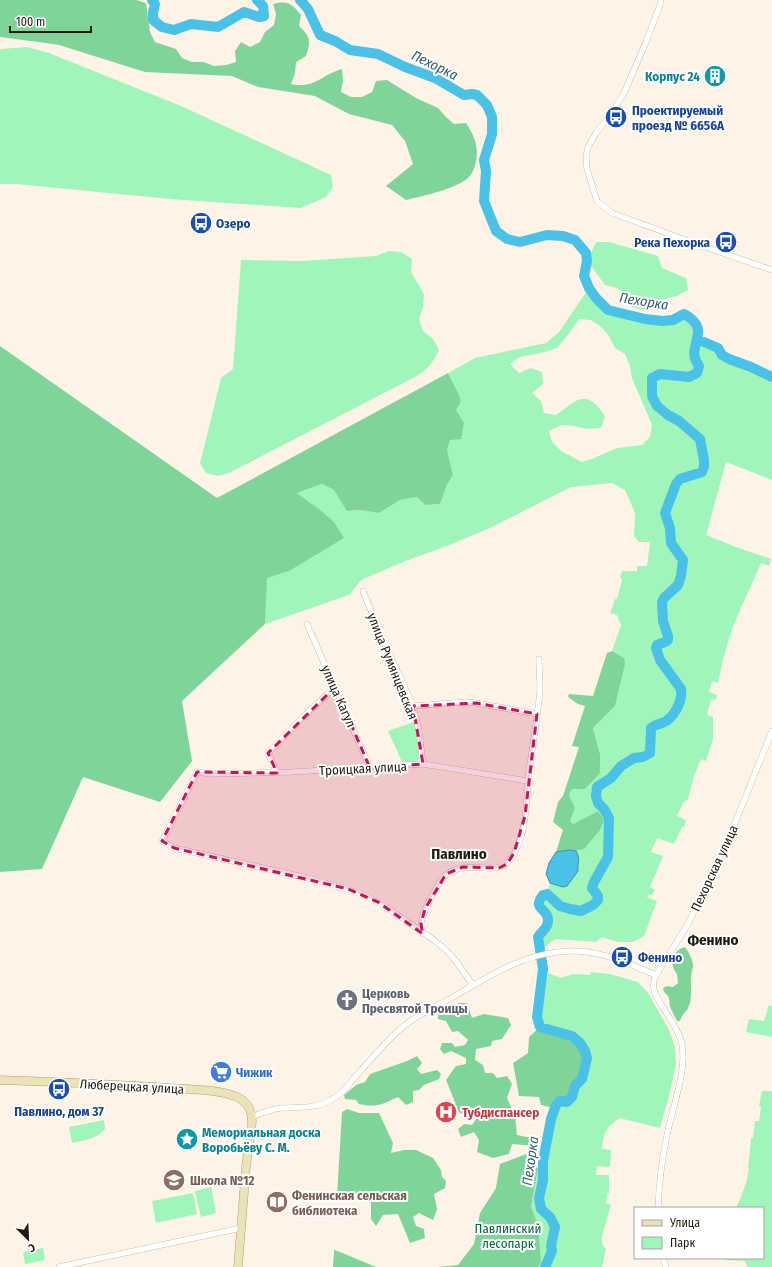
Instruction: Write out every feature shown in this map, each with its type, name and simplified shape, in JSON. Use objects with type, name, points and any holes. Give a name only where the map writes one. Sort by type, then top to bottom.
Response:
[{"type":"main road","name":"Люберецкая улица","points":[[0,1080],[123,1085],[219,1092],[243,1100],[249,1108],[252,1117]]},
{"type":"main road","points":[[238,1267],[246,1167],[252,1117]]},
{"type":"street","points":[[660,0],[660,5],[646,42],[624,93],[588,147],[586,157],[587,169],[597,201],[612,213],[772,270]]},
{"type":"street","name":"улица Румянцевская","points":[[364,591],[390,657],[413,706],[419,731],[423,764]]},
{"type":"street","name":"улица Кагул","points":[[307,624],[370,768]]},
{"type":"street","points":[[473,986],[447,951],[434,940],[423,934],[421,924],[425,909],[438,885],[446,874],[454,869],[463,867],[500,868],[510,861],[514,853],[520,838],[525,816],[528,780],[540,688],[539,659]]},
{"type":"street","points":[[277,773],[268,753],[335,687]]},
{"type":"street","points":[[413,706],[465,702],[537,714]]},
{"type":"street","name":"Пехорская улица","points":[[656,974],[688,924],[735,823],[772,731]]},
{"type":"street","name":"Троицкая улица","points":[[423,934],[378,902],[365,895],[308,878],[174,848],[162,841],[197,772],[211,774],[277,773],[423,764],[528,780]]},
{"type":"street","points":[[252,1117],[270,1110],[306,1107],[319,1105],[330,1101],[344,1090],[399,1030],[416,1018],[513,963],[533,956],[550,953],[570,951],[587,952],[605,956],[656,974],[654,984],[655,994],[682,1045],[683,1055],[680,1080],[664,1150],[658,1207]]},
{"type":"street","points":[[59,1267],[241,1228]]},
{"type":"highlighted area","points":[[335,687],[370,768],[423,764],[413,706],[476,703],[537,714],[525,816],[514,853],[507,864],[499,868],[463,867],[446,874],[425,909],[421,924],[423,934],[378,902],[348,889],[174,848],[162,841],[197,772],[277,773],[268,753]]},
{"type":"green space","points":[[0,0],[136,0],[146,3],[150,32],[155,42],[176,49],[182,58],[192,62],[204,62],[214,66],[236,62],[235,51],[241,42],[250,47],[260,42],[265,32],[274,25],[276,14],[273,4],[282,2],[289,4],[301,15],[299,26],[306,33],[309,40],[309,47],[306,56],[296,62],[295,73],[291,84],[306,85],[342,69],[343,80],[341,92],[351,97],[362,97],[372,92],[376,81],[387,80],[416,98],[438,108],[454,124],[466,123],[473,137],[477,151],[472,174],[464,181],[439,192],[406,200],[386,186],[413,164],[405,141],[392,125],[349,114],[315,96],[258,87],[232,76],[145,72],[59,45],[0,37]]},
{"type":"green space","points":[[27,47],[49,53],[181,106],[331,175],[333,187],[326,197],[301,208],[170,199],[16,184],[0,184],[0,49]]},
{"type":"green space","points":[[596,242],[609,242],[658,256],[662,268],[686,278],[688,290],[677,296],[665,299],[655,307],[644,310],[631,307],[628,295],[617,288],[605,285],[591,266],[591,253]]},
{"type":"green space","points":[[389,251],[401,252],[412,259],[411,272],[424,294],[423,307],[419,319],[423,331],[433,339],[439,350],[429,366],[415,377],[229,473],[218,476],[206,473],[200,463],[221,378],[233,369],[241,260],[302,261],[376,256]]},
{"type":"green space","points":[[589,288],[596,298],[608,310],[645,319],[662,321],[673,320],[684,314],[695,321],[698,327],[697,339],[718,348],[722,355],[729,359],[772,377],[772,480],[726,462],[706,535],[771,559],[769,566],[761,563],[733,626],[723,659],[718,683],[712,681],[709,692],[717,695],[716,700],[711,699],[707,715],[713,717],[713,739],[706,761],[701,759],[694,776],[688,799],[683,803],[677,816],[686,820],[684,827],[682,827],[674,844],[657,838],[651,852],[663,856],[650,887],[655,890],[652,895],[649,894],[647,897],[657,901],[644,936],[633,942],[617,942],[602,937],[596,942],[555,939],[543,947],[542,937],[548,932],[551,918],[547,910],[542,907],[542,902],[547,894],[550,883],[563,887],[568,885],[578,869],[578,858],[576,851],[584,849],[598,811],[573,824],[570,821],[575,808],[569,795],[572,789],[600,754],[593,728],[615,706],[624,658],[612,651],[621,625],[617,615],[610,613],[615,599],[617,599],[622,580],[620,577],[622,571],[637,571],[637,566],[647,566],[650,542],[639,542],[634,536],[635,513],[625,490],[612,483],[571,487],[490,528],[361,580],[349,595],[265,624],[266,578],[289,571],[319,509],[297,493],[322,484],[334,490],[348,511],[361,510],[379,513],[400,500],[417,497],[425,505],[440,504],[447,485],[453,475],[447,450],[456,410],[461,402],[448,373],[475,358],[546,343],[559,332]],"holes":[[[579,319],[591,320],[601,327],[609,336],[615,348],[625,354],[630,366],[632,378],[652,425],[650,437],[642,445],[617,448],[582,462],[561,451],[552,442],[549,431],[561,425],[587,429],[601,428],[605,416],[598,407],[587,399],[582,399],[570,404],[556,415],[544,413],[541,401],[532,393],[543,384],[542,372],[531,368],[519,373],[510,364],[520,357],[557,348]]]},
{"type":"green space","points":[[0,346],[217,498],[448,373],[459,395],[461,402],[456,410],[464,423],[461,439],[450,440],[447,450],[453,475],[447,485],[440,504],[425,505],[417,497],[400,500],[379,513],[361,510],[347,511],[334,490],[322,484],[297,493],[334,522],[344,538],[289,571],[267,578],[265,624],[182,701],[192,761],[160,802],[83,777],[42,869],[0,872]]},
{"type":"green space","points":[[612,651],[624,658],[625,664],[615,706],[593,728],[600,754],[600,773],[585,789],[572,789],[569,795],[575,808],[570,821],[573,824],[598,811],[604,820],[600,830],[584,849],[556,852],[563,830],[553,822],[558,802],[563,796],[579,747],[572,746],[585,706],[578,704],[568,697],[569,694],[593,696],[607,653]]},
{"type":"green space","points":[[414,722],[417,731],[420,757],[415,762],[403,764],[388,731]]},
{"type":"green space","points":[[685,947],[690,955],[693,965],[691,976],[691,996],[690,1004],[687,1010],[680,1021],[677,1021],[670,1007],[669,998],[664,992],[663,988],[667,986],[673,987],[678,983],[677,974],[673,966],[673,958],[677,951]]},
{"type":"green space","points":[[591,972],[610,974],[638,982],[648,993],[669,1030],[675,1047],[676,1063],[660,1128],[619,1118],[606,1131],[602,1149],[611,1150],[610,1167],[597,1166],[596,1175],[609,1175],[609,1193],[607,1194],[606,1203],[611,1205],[602,1236],[602,1244],[606,1249],[602,1267],[538,1267],[541,1262],[531,1207],[550,1107],[558,1100],[565,1100],[572,1097],[575,1086],[582,1079],[572,1036],[540,1027],[548,973],[561,978],[573,974],[590,975]]},
{"type":"green space","points":[[459,1003],[467,1003],[472,1018],[484,1014],[508,1018],[511,1025],[502,1039],[492,1041],[491,1046],[476,1049],[475,1060],[483,1065],[485,1073],[493,1073],[497,1078],[507,1076],[512,1084],[507,1098],[515,1116],[517,1135],[537,1139],[537,1146],[512,1144],[509,1154],[493,1158],[477,1152],[479,1140],[474,1132],[461,1137],[458,1129],[464,1124],[472,1125],[477,1118],[474,1112],[469,1110],[463,1115],[459,1112],[446,1080],[456,1066],[466,1064],[466,1058],[451,1051],[444,1054],[440,1049],[442,1043],[452,1043],[455,1047],[465,1045],[468,1040],[458,1031],[452,1032],[446,1021],[438,1019],[438,1014]]},
{"type":"green space","points":[[769,1005],[772,1006],[772,1037],[746,1032],[749,1019],[764,1021]]},
{"type":"green space","points":[[540,1027],[572,1036],[580,1043],[587,1058],[582,1079],[575,1086],[572,1097],[567,1102],[565,1100],[558,1100],[550,1107],[541,1105],[539,1097],[519,1096],[513,1063],[528,1053],[529,1037]]},
{"type":"green space","points":[[417,1056],[422,1063],[417,1069],[421,1074],[437,1070],[441,1074],[439,1079],[424,1085],[419,1090],[413,1091],[413,1102],[406,1105],[398,1097],[384,1103],[370,1106],[359,1104],[356,1100],[345,1099],[344,1095],[356,1085],[365,1082],[370,1074]]},
{"type":"green space","points":[[762,1091],[772,1091],[772,1267],[747,1267],[745,1261],[726,1260],[764,1259],[764,1207],[736,1207],[747,1179],[751,1138],[753,1138],[755,1121],[759,1121],[761,1107],[759,1106]]},
{"type":"green space","points":[[347,1109],[359,1113],[379,1113],[393,1143],[391,1153],[404,1150],[416,1150],[433,1158],[441,1170],[442,1177],[446,1181],[445,1188],[434,1194],[437,1209],[433,1220],[419,1213],[413,1217],[416,1226],[424,1229],[425,1238],[410,1243],[398,1214],[383,1215],[376,1226],[371,1219],[371,1195],[337,1196],[342,1112]]},
{"type":"green space","points":[[104,1120],[105,1129],[97,1135],[90,1139],[72,1143],[69,1127]]},
{"type":"green space","name":"Павлинский лесопарк","points":[[526,1154],[538,1169],[531,1207],[538,1225],[541,1262],[538,1267],[438,1267],[458,1265],[474,1244],[480,1213],[496,1188],[500,1164]]},
{"type":"green space","points":[[211,1187],[216,1213],[201,1217],[195,1191]]},
{"type":"green space","points":[[193,1193],[197,1214],[156,1223],[152,1201]]},
{"type":"green space","points":[[43,1248],[45,1260],[25,1264],[23,1252]]},
{"type":"green space","points":[[334,1250],[340,1252],[376,1267],[333,1267]]},
{"type":"water","points":[[570,850],[576,851],[579,859],[578,871],[567,886],[563,887],[550,883],[546,874],[549,863],[556,852]]},
{"type":"waterway","name":"Пехорка","points":[[152,0],[155,4],[153,20],[162,27],[174,30],[191,24],[218,27],[244,12],[259,17],[264,16],[263,6],[257,0]]},
{"type":"waterway","name":"Пехорка","points":[[300,0],[308,9],[320,35],[335,41],[350,50],[378,54],[405,67],[435,78],[464,95],[477,95],[487,105],[492,117],[492,134],[484,160],[486,171],[484,201],[496,231],[507,239],[520,242],[547,235],[563,236],[575,240],[586,253],[587,261],[584,276],[589,288],[596,298],[608,310],[645,319],[662,321],[673,320],[684,314],[693,320],[697,326],[698,333],[694,352],[695,359],[699,366],[697,373],[689,377],[660,374],[652,378],[652,396],[657,406],[668,415],[679,421],[700,439],[704,460],[702,472],[680,479],[676,484],[665,513],[670,528],[671,543],[683,560],[678,585],[664,598],[662,602],[663,621],[668,640],[657,645],[656,648],[660,660],[681,689],[681,698],[677,709],[670,718],[651,728],[650,753],[643,757],[634,758],[621,766],[611,778],[597,787],[596,796],[598,803],[604,809],[609,818],[608,857],[592,888],[598,896],[598,900],[593,905],[581,911],[560,906],[547,894],[543,895],[539,904],[548,917],[548,924],[538,937],[543,969],[537,1017],[540,1027],[572,1036],[580,1043],[587,1058],[582,1079],[575,1086],[572,1097],[567,1102],[560,1101],[556,1105],[551,1119],[543,1161],[543,1180],[539,1198],[541,1209],[550,1217],[555,1227],[551,1246],[552,1251],[545,1267]]},
{"type":"waterway","points":[[697,339],[718,348],[722,355],[729,359],[772,377]]},
{"type":"place","name":"Корпус 24","points":[[715,76]]},
{"type":"place","name":"Проектируемый проезд № 6656А","points":[[616,117]]},
{"type":"place","name":"Озеро","points":[[201,223]]},
{"type":"place","name":"Река Пехорка","points":[[726,242]]},
{"type":"place","name":"Фенино","points":[[622,957]]},
{"type":"place","name":"Церковь Пресвятой Троицы","points":[[347,1000]]},
{"type":"place","name":"Чижик","points":[[221,1072]]},
{"type":"place","name":"Павлино, дом 37","points":[[59,1089]]},
{"type":"place","name":"Тубдиспансер","points":[[446,1112]]},
{"type":"place","name":"Мемориальная доска Воробьёву С. М.","points":[[187,1139]]},
{"type":"place","name":"Школа №12","points":[[174,1180]]},
{"type":"place","name":"Фенинская сельская библиотека","points":[[277,1202]]},
{"type":"district","name":"Павлино","points":[[459,854]]},
{"type":"district","name":"Фенино","points":[[713,940]]}]
